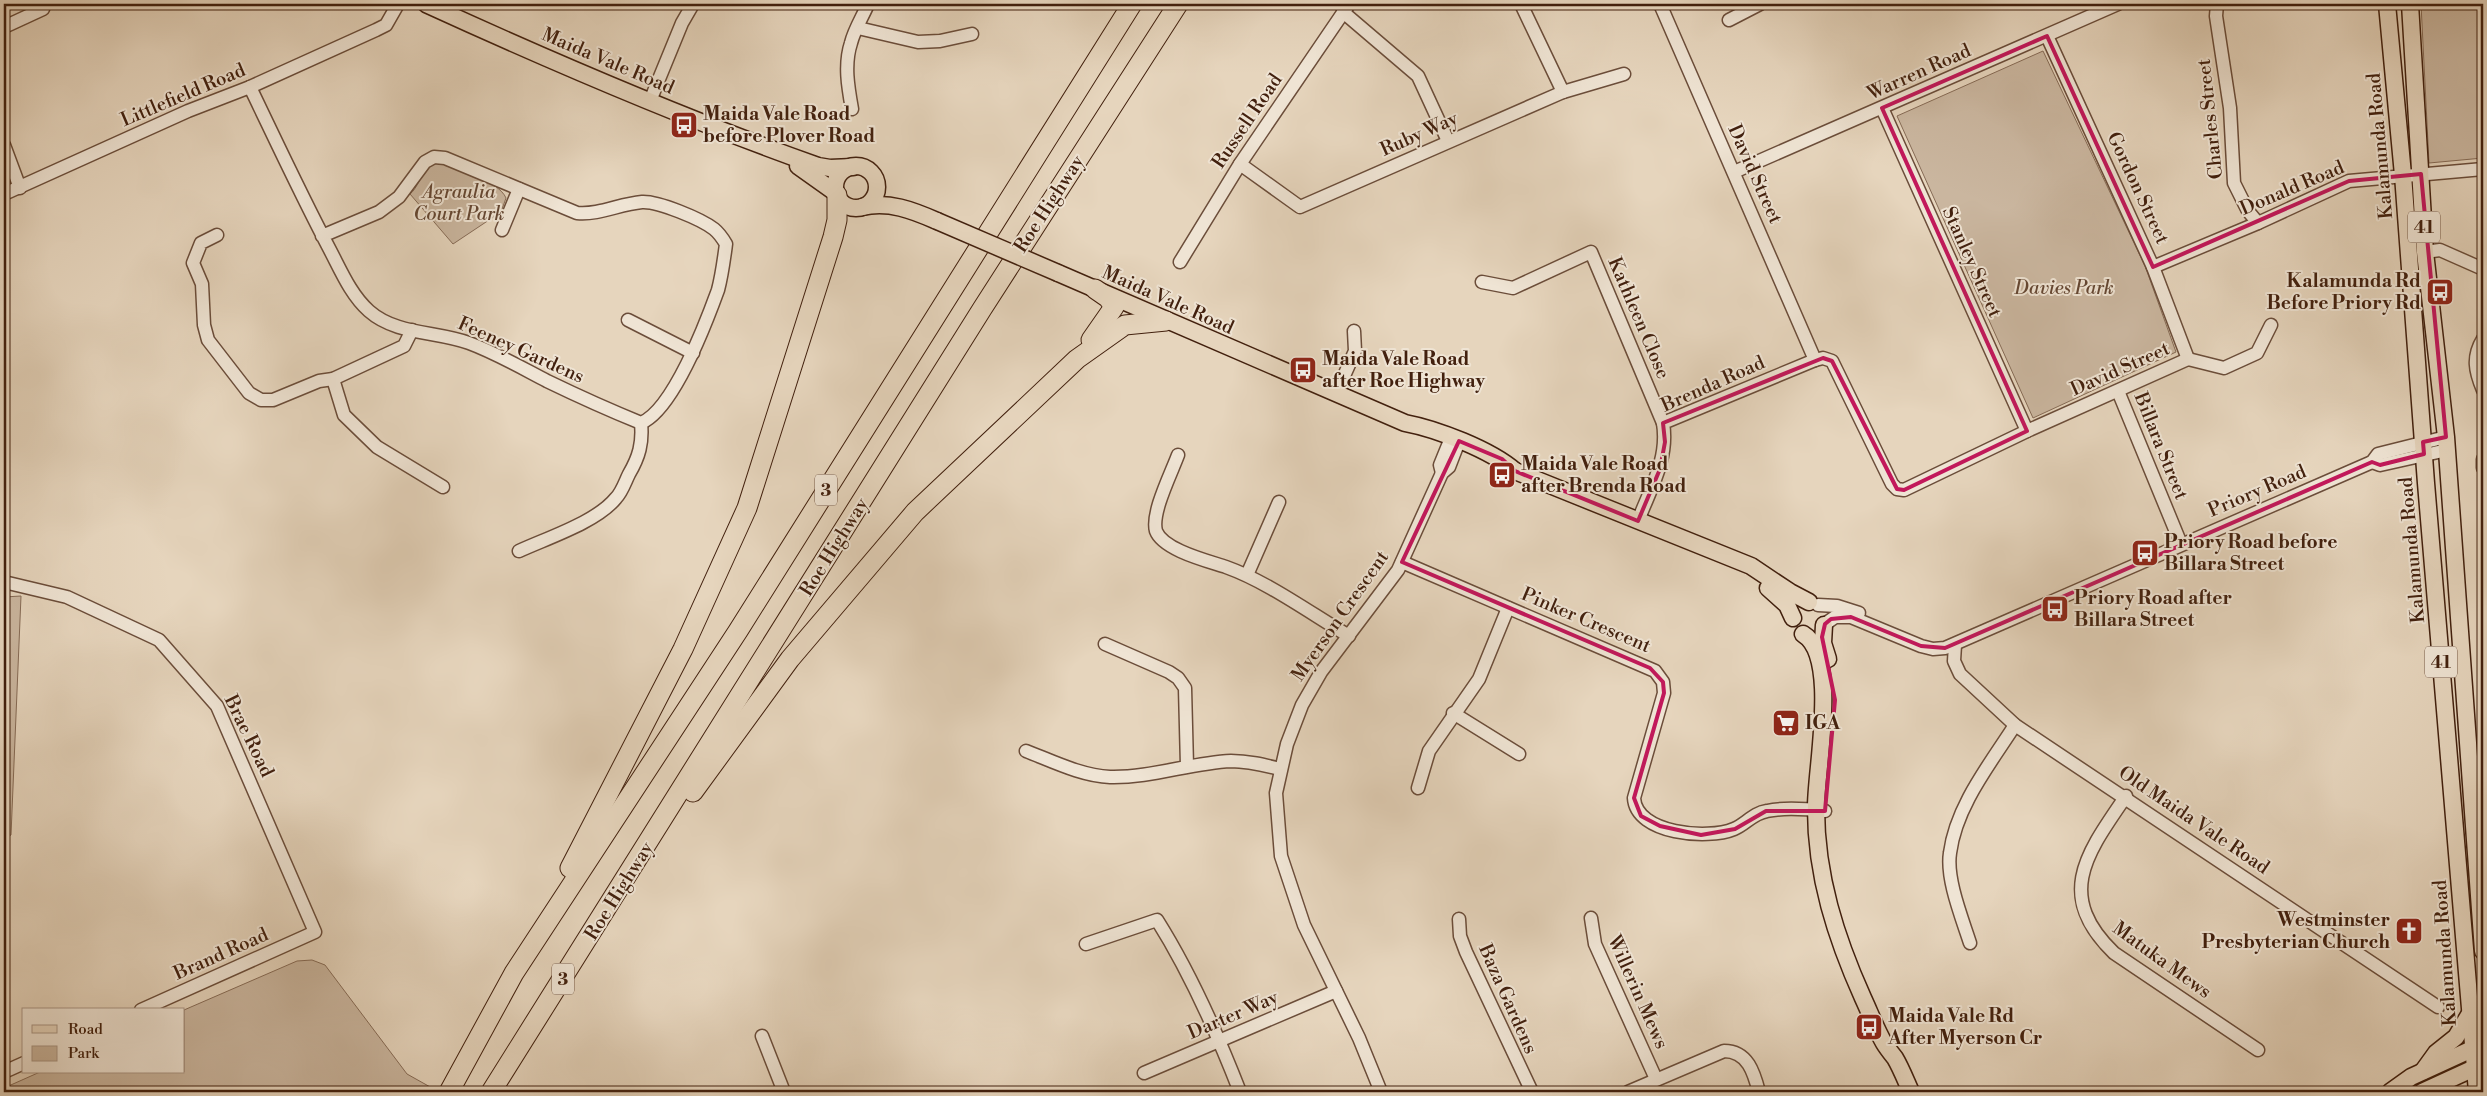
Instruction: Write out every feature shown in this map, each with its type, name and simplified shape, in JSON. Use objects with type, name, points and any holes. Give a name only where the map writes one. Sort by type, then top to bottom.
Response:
[{"type":"highway","name":"Roe Highway","points":[[449,1092],[514,973],[743,623],[1132,4]]},
{"type":"highway","name":"Roe Highway","points":[[491,1092],[635,866],[982,309],[1178,4]]},
{"type":"highway","points":[[514,973],[683,649],[747,508],[833,237],[837,220],[836,194]]},
{"type":"highway","points":[[1077,359],[1113,310],[1111,302],[1095,290]]},
{"type":"highway","points":[[635,866],[717,762],[790,659],[915,512],[1077,359],[1125,325],[1166,321]]},
{"type":"main road","name":"Maida Vale Road","points":[[426,4],[646,99],[747,140],[818,166],[830,168],[853,166]]},
{"type":"main road","name":"Kalamunda Road","points":[[2387,4],[2403,175],[2469,1015],[2478,1047],[2477,1092]]},
{"type":"main road","name":"Kalamunda Road","points":[[2410,4],[2425,252],[2446,443],[2483,951]]},
{"type":"main road","name":"Maida Vale Road","points":[[747,140],[804,169],[836,194]]},
{"type":"main road","points":[[853,166],[860,166],[872,174],[877,187],[876,195],[868,205],[862,208],[849,207],[836,194],[836,180],[840,174],[853,166]]},
{"type":"main road","name":"Maida Vale Road","points":[[872,174],[891,196],[916,212]]},
{"type":"main road","name":"Maida Vale Road","points":[[862,208],[888,204],[916,212],[1336,394],[1405,423],[1420,426],[1453,443],[1502,459],[1515,471],[1751,566],[1814,604]]},
{"type":"main road","name":"Maida Vale Road","points":[[1678,538],[1758,581],[1783,601],[1793,618]]},
{"type":"main road","points":[[1820,810],[1835,700],[1833,681],[1823,645],[1825,614],[1814,604],[1800,605],[1793,618],[1797,629],[1809,638],[1816,652],[1824,694],[1820,810],[1820,870],[1838,939],[1884,1044],[1895,1059],[1911,1092]]},
{"type":"main road","points":[[1803,634],[1818,633],[1825,625]]},
{"type":"main road","points":[[2421,1073],[2436,1053],[2456,1038],[2469,1015]]},
{"type":"main road","points":[[1884,1044],[1886,1061],[1899,1092]]},
{"type":"main road","points":[[2390,1092],[2421,1073],[2478,1047]]},
{"type":"main road","points":[[2422,1092],[2479,1067]]},
{"type":"street","points":[[376,30],[389,4]]},
{"type":"street","name":"Littlefield Road","points":[[4,194],[188,111],[250,87],[376,30],[386,25],[398,4]]},
{"type":"street","points":[[646,99],[685,4]]},
{"type":"street","points":[[646,99],[693,4]]},
{"type":"street","points":[[852,109],[847,85],[848,58],[851,42],[868,4]]},
{"type":"street","points":[[1521,4],[1563,92]]},
{"type":"street","name":"David Street","points":[[1660,4],[1815,360],[1823,358],[1832,361],[1892,484],[1897,489],[1904,490],[2027,431],[2188,359],[2224,368],[2257,353],[2271,325]]},
{"type":"street","points":[[1729,20],[1760,4]]},
{"type":"street","name":"Warren Road","points":[[1734,172],[2118,4]]},
{"type":"street","name":"Charles Street","points":[[2217,4],[2216,16],[2230,108],[2234,183],[2248,211],[2258,223]]},
{"type":"street","points":[[1346,8],[1418,76],[1448,141]]},
{"type":"street","name":"Russell Road","points":[[1180,262],[1240,164],[1346,8]]},
{"type":"street","points":[[4,28],[43,9]]},
{"type":"street","points":[[858,28],[918,42],[940,41],[972,34]]},
{"type":"street","name":"Gordon Street","points":[[2047,36],[2154,267],[2188,359]]},
{"type":"street","name":"Ruby Way","points":[[1240,164],[1300,207],[1563,92],[1624,74]]},
{"type":"street","name":"Feeney Gardens","points":[[250,87],[322,236],[363,306],[379,319],[412,330],[453,337],[471,343],[570,392],[641,423]]},
{"type":"street","name":"Stanley Street","points":[[1882,108],[2027,431]]},
{"type":"street","points":[[4,145],[20,188]]},
{"type":"street","points":[[322,236],[379,212],[399,197],[425,162],[434,158],[445,158],[577,213],[590,214],[627,204],[652,202],[707,224],[722,237],[726,244],[718,288],[693,353],[658,412],[641,423],[642,440],[638,456],[617,498],[601,511],[519,551]]},
{"type":"street","name":"Donald Road","points":[[2154,267],[2258,223],[2349,180],[2483,169]]},
{"type":"street","points":[[502,230],[519,189]]},
{"type":"street","points":[[217,235],[201,242],[193,265],[202,284],[205,333],[223,361],[249,393],[267,402],[319,381],[333,379],[404,346],[412,330]]},
{"type":"street","points":[[2425,252],[2440,250],[2483,269]]},
{"type":"street","name":"Kathleen Close","points":[[1482,282],[1513,288],[1591,252],[1663,423]]},
{"type":"street","points":[[628,320],[693,353]]},
{"type":"street","points":[[1336,394],[1355,351],[1354,331]]},
{"type":"street","points":[[2483,338],[2476,351],[2475,372],[2483,390]]},
{"type":"street","name":"Brenda Road","points":[[1638,521],[1660,469],[1665,442],[1663,423],[1815,360]]},
{"type":"street","points":[[333,379],[344,415],[377,448],[443,486]]},
{"type":"street","name":"Billara Street","points":[[2118,390],[2181,544]]},
{"type":"street","name":"Myerson Crescent","points":[[1381,1092],[1359,1038],[1304,925],[1282,856],[1276,793],[1280,769],[1291,730],[1302,705],[1321,672],[1402,562],[1442,473],[1449,467],[1453,443]]},
{"type":"street","name":"Priory Road","points":[[1825,625],[1835,617],[1851,617],[1933,649],[1955,645],[2181,544],[2372,462],[2378,454],[2446,443]]},
{"type":"street","points":[[1178,456],[1155,517],[1157,534],[1162,541],[1170,546],[1247,575],[1349,636]]},
{"type":"street","points":[[2483,459],[2483,468]]},
{"type":"street","points":[[1247,575],[1279,502]]},
{"type":"street","name":"Pinker Crescent","points":[[1402,562],[1655,671],[1659,675],[1664,682],[1664,693],[1634,798],[1637,810],[1648,821],[1682,832],[1701,835],[1735,829],[1749,818],[1766,811],[1820,810]]},
{"type":"street","name":"Brae Road","points":[[4,582],[67,597],[159,640],[191,676],[217,706],[315,932]]},
{"type":"street","name":"Priory Road","points":[[1814,604],[1836,606],[1858,613],[1909,641]]},
{"type":"street","points":[[1418,788],[1429,751],[1478,679],[1508,608]]},
{"type":"street","points":[[1105,644],[1169,672],[1178,678],[1185,688],[1187,766]]},
{"type":"street","name":"Old Maida Vale Road","points":[[1955,645],[1954,661],[1960,674],[2015,724],[2126,796],[2438,1007]]},
{"type":"street","points":[[1454,712],[1519,754]]},
{"type":"street","points":[[1970,943],[1954,895],[1949,854],[1962,812],[2015,724]]},
{"type":"street","points":[[1026,751],[1078,770],[1109,777],[1145,775],[1187,766],[1242,761],[1280,769]]},
{"type":"street","name":"Matuka Mews","points":[[2126,796],[2088,855],[2080,887],[2087,921],[2099,938],[2114,953],[2258,1050]]},
{"type":"street","name":"Willerin Mews","points":[[1591,918],[1595,944],[1656,1079]]},
{"type":"street","name":"Baza Gardens","points":[[1459,919],[1460,936],[1466,952],[1532,1092]]},
{"type":"street","points":[[1086,944],[1157,920],[1220,1040],[1240,1092]]},
{"type":"street","name":"Brand Road","points":[[145,1008],[315,932]]},
{"type":"street","name":"Darter Way","points":[[1144,1073],[1336,991]]},
{"type":"street","points":[[762,1036],[784,1092]]},
{"type":"street","points":[[1628,1092],[1720,1052],[1728,1051],[1741,1055],[1748,1062],[1759,1092]]},
{"type":"street","points":[[4,1072],[22,1064]]},
{"type":"highlighted area","points":[[2047,36],[2153,267],[2349,181],[2421,174],[2446,437],[2423,442],[2424,454],[2380,465],[2372,462],[1945,648],[1921,646],[1851,617],[1831,619],[1825,624],[1822,637],[1835,700],[1825,811],[1766,811],[1735,829],[1701,835],[1660,826],[1641,816],[1634,798],[1664,693],[1663,682],[1650,668],[1402,562],[1459,441],[1502,459],[1515,471],[1638,521],[1660,469],[1665,442],[1663,423],[1823,358],[1832,361],[1897,489],[1904,490],[2027,431],[1882,108]]},
{"type":"green space","points":[[2421,4],[2483,4],[2483,158],[2429,163]]},
{"type":"green space","name":"Davies Park","points":[[2043,51],[2145,266],[2176,352],[2033,418],[1897,116]]},
{"type":"green space","name":"Agraulia Court Park","points":[[440,163],[487,181],[502,192],[506,198],[501,212],[453,244],[410,194],[428,165]]},
{"type":"green space","points":[[21,596],[11,835],[4,838],[4,597]]},
{"type":"green space","points":[[312,960],[325,965],[407,1074],[432,1088],[430,1092],[4,1092],[4,1088],[36,1074],[185,1074],[185,1010],[297,961]]},
{"type":"place","name":"Maida Vale Road before Plover Road","points":[[684,125]]},
{"type":"place","name":"Kalamunda Rd Before Priory Rd","points":[[2440,292]]},
{"type":"place","name":"Maida Vale Road after Roe Highway","points":[[1303,370]]},
{"type":"place","name":"Maida Vale Road after Brenda Road","points":[[1502,475]]},
{"type":"place","name":"Priory Road before Billara Street","points":[[2145,553]]},
{"type":"place","name":"Priory Road after Billara Street","points":[[2055,609]]},
{"type":"place","name":"IGA","points":[[1786,723]]},
{"type":"place","name":"Westminster Presbyterian Church","points":[[2409,931]]},
{"type":"place","name":"Maida Vale Rd After Myerson Cr","points":[[1869,1027]]}]
